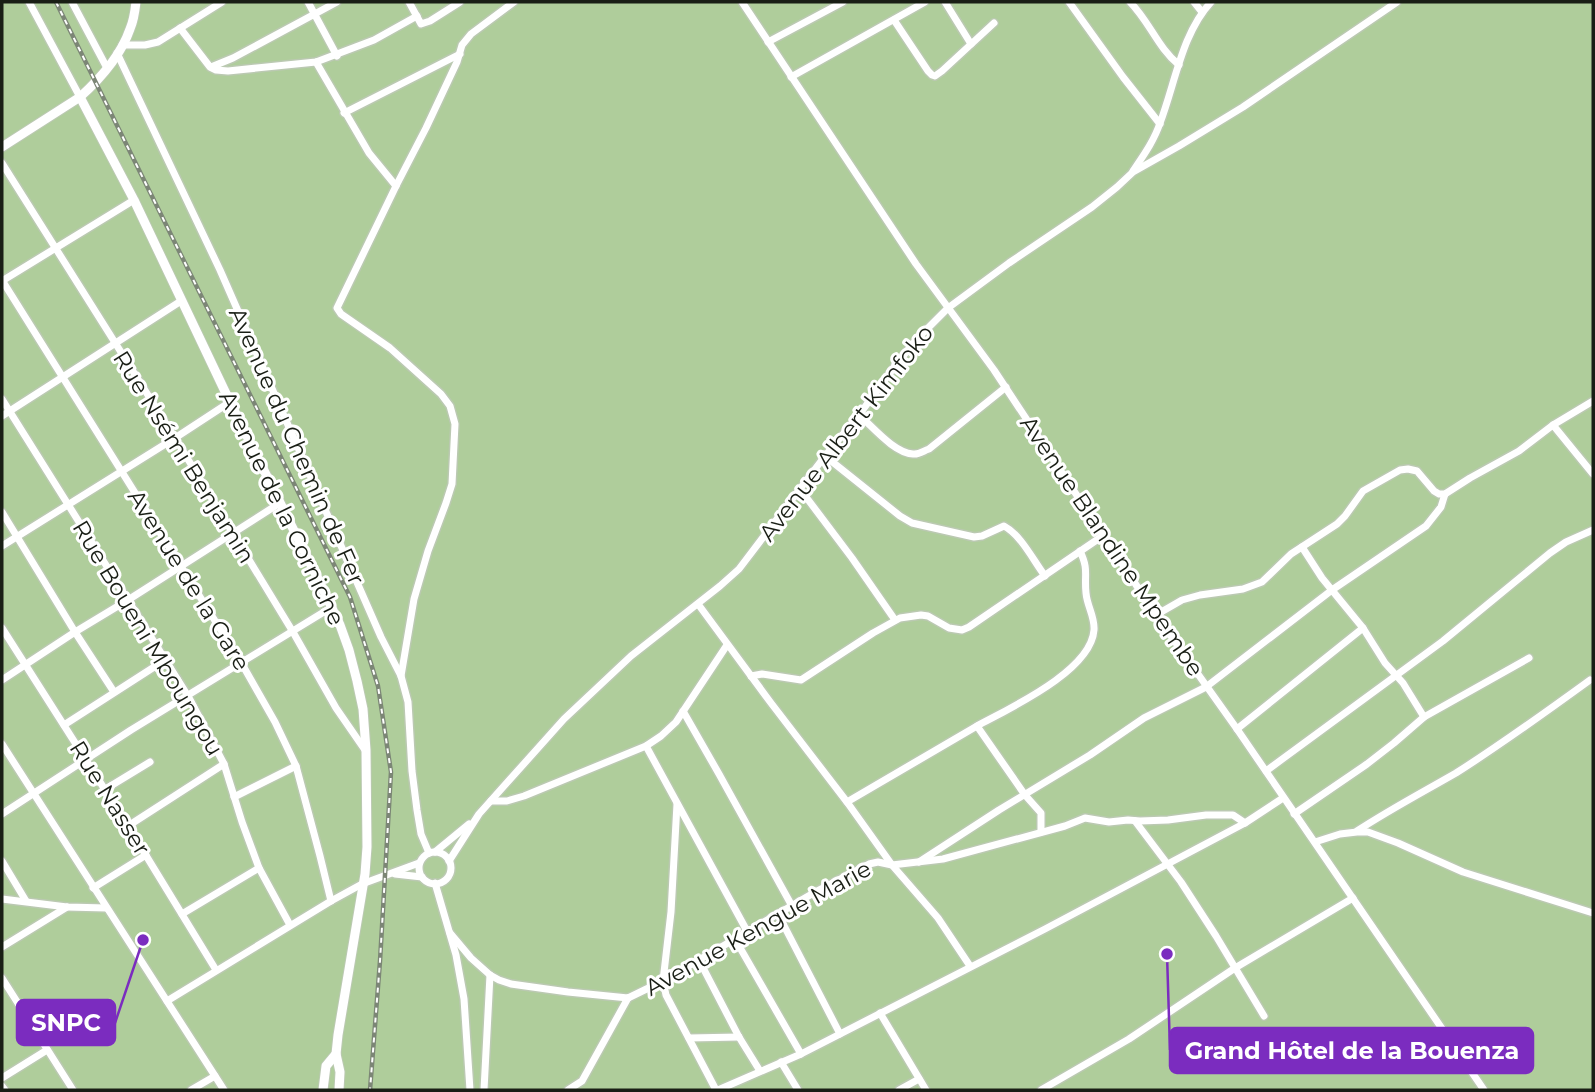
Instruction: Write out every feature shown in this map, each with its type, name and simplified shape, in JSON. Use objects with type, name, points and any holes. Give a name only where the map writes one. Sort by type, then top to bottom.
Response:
[{"type":"street","name":"Avenue de la Corniche","points":[[29,2],[134,200],[332,607],[358,681],[366,750],[367,847],[336,1054],[340,1072],[339,1090]]},
{"type":"street","points":[[72,2],[107,68]]},
{"type":"street","points":[[2,147],[89,89],[120,49],[134,20],[136,2]]},
{"type":"street","points":[[120,49],[158,42],[222,2]]},
{"type":"street","points":[[308,2],[337,56]]},
{"type":"street","points":[[210,67],[233,58],[337,2]]},
{"type":"street","points":[[410,2],[421,24],[460,2]]},
{"type":"street","points":[[401,676],[414,599],[452,484],[456,424],[450,406],[441,394],[400,356],[341,314],[337,308],[426,128],[462,45],[471,34],[514,2]]},
{"type":"street","name":"Avenue Blandine Mpembe","points":[[743,2],[916,264],[1006,387],[1156,615],[1484,1090]]},
{"type":"street","points":[[768,42],[842,2]]},
{"type":"street","points":[[791,77],[925,2]]},
{"type":"street","points":[[945,2],[971,44]]},
{"type":"street","points":[[1069,2],[1160,124]]},
{"type":"street","points":[[1130,2],[1164,51],[1180,65]]},
{"type":"street","points":[[1194,2],[1202,12]]},
{"type":"street","points":[[1132,172],[1160,124],[1197,20],[1211,2]]},
{"type":"street","name":"Avenue Albert Kimfoko","points":[[449,861],[475,820],[564,719],[631,656],[739,569],[910,346],[948,308],[1091,207],[1118,187],[1132,172],[1243,107],[1397,2]]},
{"type":"street","points":[[180,28],[210,67],[229,71],[316,62],[337,56],[374,40],[417,16]]},
{"type":"street","points":[[894,20],[935,76],[994,23]]},
{"type":"street","name":"Avenue du Chemin de Fer","points":[[120,49],[381,637],[401,676],[408,702],[412,771],[419,824],[432,852]]},
{"type":"street","points":[[344,113],[460,54]]},
{"type":"street","points":[[316,62],[369,153],[396,186]]},
{"type":"street","name":"Rue Nsémi Benjamin","points":[[2,163],[175,438],[336,708],[366,750]]},
{"type":"street","points":[[2,281],[134,200]]},
{"type":"street","name":"Avenue de la Gare","points":[[2,281],[242,664],[279,731],[296,766],[331,901]]},
{"type":"street","points":[[2,416],[181,301]]},
{"type":"street","points":[[859,415],[888,442],[909,454],[917,455],[929,449],[1006,387]]},
{"type":"street","name":"Rue Boueni Mboungou","points":[[2,399],[188,696],[224,764],[259,868],[290,925]]},
{"type":"street","points":[[1156,615],[1182,600],[1242,589],[1262,582],[1291,554],[1345,516],[1363,491],[1400,470],[1417,471],[1434,491],[1445,494],[1519,452],[1553,425],[1593,401]]},
{"type":"street","points":[[2,546],[230,402]]},
{"type":"street","points":[[1553,425],[1593,474]]},
{"type":"street","points":[[825,456],[912,523],[974,537],[1004,526],[1018,539],[1045,576]]},
{"type":"street","points":[[800,489],[895,620]]},
{"type":"street","points":[[918,862],[1090,755],[1144,718],[1206,687],[1332,590],[1426,526],[1441,507],[1445,494]]},
{"type":"street","points":[[2,680],[280,503]]},
{"type":"street","points":[[2,512],[114,692]]},
{"type":"street","points":[[1266,771],[1454,633],[1550,553],[1566,542],[1593,530]]},
{"type":"street","points":[[751,676],[762,674],[801,680],[895,620],[928,616],[949,628],[962,630],[1104,535]]},
{"type":"street","points":[[1302,547],[1311,564],[1403,683],[1424,717]]},
{"type":"street","points":[[847,802],[1047,686],[1074,665],[1087,648],[1094,631],[1086,594],[1087,570],[1080,551]]},
{"type":"street","points":[[698,604],[892,865],[938,918],[970,966]]},
{"type":"street","points":[[2,814],[332,607]]},
{"type":"street","name":"Rue Nasser","points":[[2,628],[216,970]]},
{"type":"street","points":[[1237,729],[1363,628]]},
{"type":"street","points":[[491,801],[507,801],[524,796],[646,746],[668,729],[683,711],[727,645]]},
{"type":"street","points":[[1294,814],[1367,764],[1424,717],[1529,658]]},
{"type":"street","points":[[64,725],[165,660]]},
{"type":"street","points":[[1357,832],[1506,740],[1590,680]]},
{"type":"street","points":[[683,711],[792,906]]},
{"type":"street","points":[[977,726],[1041,813],[1041,832]]},
{"type":"street","points":[[2,744],[223,1090]]},
{"type":"street","points":[[646,746],[747,931]]},
{"type":"street","points":[[104,790],[150,762]]},
{"type":"street","points":[[128,826],[224,764]]},
{"type":"street","points":[[234,797],[296,766]]},
{"type":"street","points":[[677,804],[671,912],[663,981],[666,995],[717,1090],[801,1054],[1045,929],[1245,823],[1283,798]]},
{"type":"street","name":"Avenue Kengue Marie","points":[[450,933],[464,951],[499,980],[511,984],[628,998],[663,981],[860,867],[878,862],[892,865],[943,859],[994,847],[1085,818],[1109,822],[1221,815],[1233,816],[1245,823]]},
{"type":"street","name":"Avenue Albert Kimfoko","points":[[432,852],[475,820]]},
{"type":"street","points":[[1135,821],[1216,936],[1264,1016]]},
{"type":"street","points":[[1315,842],[1340,834],[1368,832],[1462,872],[1593,913]]},
{"type":"street","points":[[167,1001],[331,901],[362,884],[419,863],[432,852],[443,854],[449,861],[449,874],[443,881],[428,882],[422,877],[419,863]]},
{"type":"street","points":[[93,888],[146,856]]},
{"type":"street","points":[[2,861],[26,901]]},
{"type":"street","points":[[182,914],[259,868]]},
{"type":"street","points":[[391,874],[422,877]]},
{"type":"street","points":[[435,883],[450,933],[464,999],[470,1090]]},
{"type":"street","points":[[1041,1090],[1129,1039],[1235,968],[1353,898]]},
{"type":"street","points":[[2,899],[67,907],[106,908]]},
{"type":"street","points":[[2,947],[67,907]]},
{"type":"street","points":[[778,914],[840,1034]]},
{"type":"street","points":[[735,939],[801,1054]]},
{"type":"street","points":[[699,960],[760,1071]]},
{"type":"street","points":[[484,1090],[490,975]]},
{"type":"street","points":[[2,978],[73,1090]]},
{"type":"street","points":[[568,1090],[582,1081],[628,998]]},
{"type":"street","points":[[880,1013],[926,1090]]},
{"type":"street","points":[[689,1038],[739,1037]]},
{"type":"street","points":[[2,1079],[47,1050]]},
{"type":"street","name":"Avenue de la Corniche","points":[[323,1090],[326,1066],[336,1054]]},
{"type":"street","points":[[781,1062],[798,1090]]},
{"type":"street","points":[[191,1090],[215,1076]]},
{"type":"street","points":[[899,1090],[919,1079]]},
{"type":"street","points":[[2,1086],[5,1090]]},
{"type":"green space","points":[[2,2],[1593,2],[1593,1090],[2,1090]]},
{"type":"railway","points":[[56,2],[350,597],[378,686],[391,772],[370,1090]]},
{"type":"place","name":"SNPC","points":[[143,940]]},
{"type":"place","name":"Grand Hôtel de la Bouenza","points":[[1167,954]]}]
